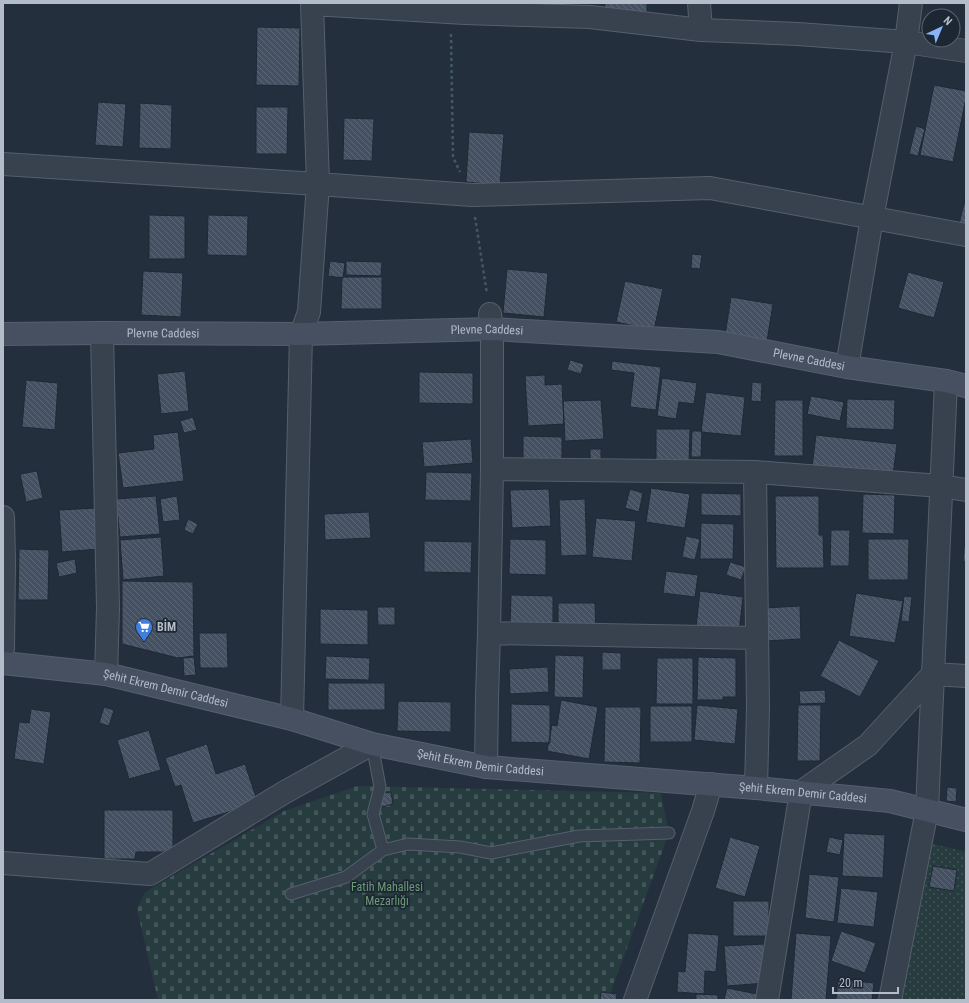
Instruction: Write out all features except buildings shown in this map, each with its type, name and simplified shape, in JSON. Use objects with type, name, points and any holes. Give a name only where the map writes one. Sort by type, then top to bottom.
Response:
[{"type":"street","points":[[699,3],[701,30]]},
{"type":"street","points":[[847,367],[872,218],[906,42],[911,3]]},
{"type":"street","points":[[292,719],[301,334],[309,312],[318,184],[312,4],[460,9],[590,10],[701,30],[798,34],[906,42],[966,51]]},
{"type":"street","points":[[3,164],[472,195],[710,188],[966,235]]},
{"type":"street","points":[[486,767],[486,697],[489,633],[492,469],[491,322]]},
{"type":"street","name":"Plevne Caddesi","points":[[3,334],[301,334],[491,322],[718,342],[847,367],[956,384]]},
{"type":"street","points":[[102,333],[108,608],[106,674]]},
{"type":"street","points":[[890,1000],[927,810],[942,486],[956,384]]},
{"type":"street","points":[[492,469],[755,472],[942,486],[966,490]]},
{"type":"street","points":[[755,472],[758,708],[756,788]]},
{"type":"street","points":[[3,517],[3,648]]},
{"type":"street","points":[[489,633],[757,638]]},
{"type":"street","name":"Şehit Ekrem Demir Caddesi","points":[[3,663],[106,674],[292,719],[372,744],[486,767],[711,784],[890,801],[966,820]]},
{"type":"street","points":[[933,674],[966,676]]},
{"type":"street","points":[[767,1000],[801,792],[868,745],[933,674]]},
{"type":"street","points":[[3,863],[150,874],[285,792],[372,744]]},
{"type":"street","points":[[635,1000],[704,812],[711,784]]},
{"type":"lane","points":[[372,744],[380,787],[374,814],[382,850]]},
{"type":"lane","points":[[291,894],[346,877],[382,850],[408,844],[460,847],[491,853],[580,836],[669,834]]},
{"type":"path","points":[[460,9],[451,34],[453,157],[472,195],[491,322]]},
{"type":"green space","name":"Fatih Mahallesi Mezarlığı","points":[[357,786],[661,793],[669,833],[608,1000],[158,1000],[137,909],[145,892],[284,811]]},
{"type":"green space","points":[[926,842],[966,852],[966,1000],[897,1000]]},
{"type":"place","name":"BİM","points":[[144,642]]}]
